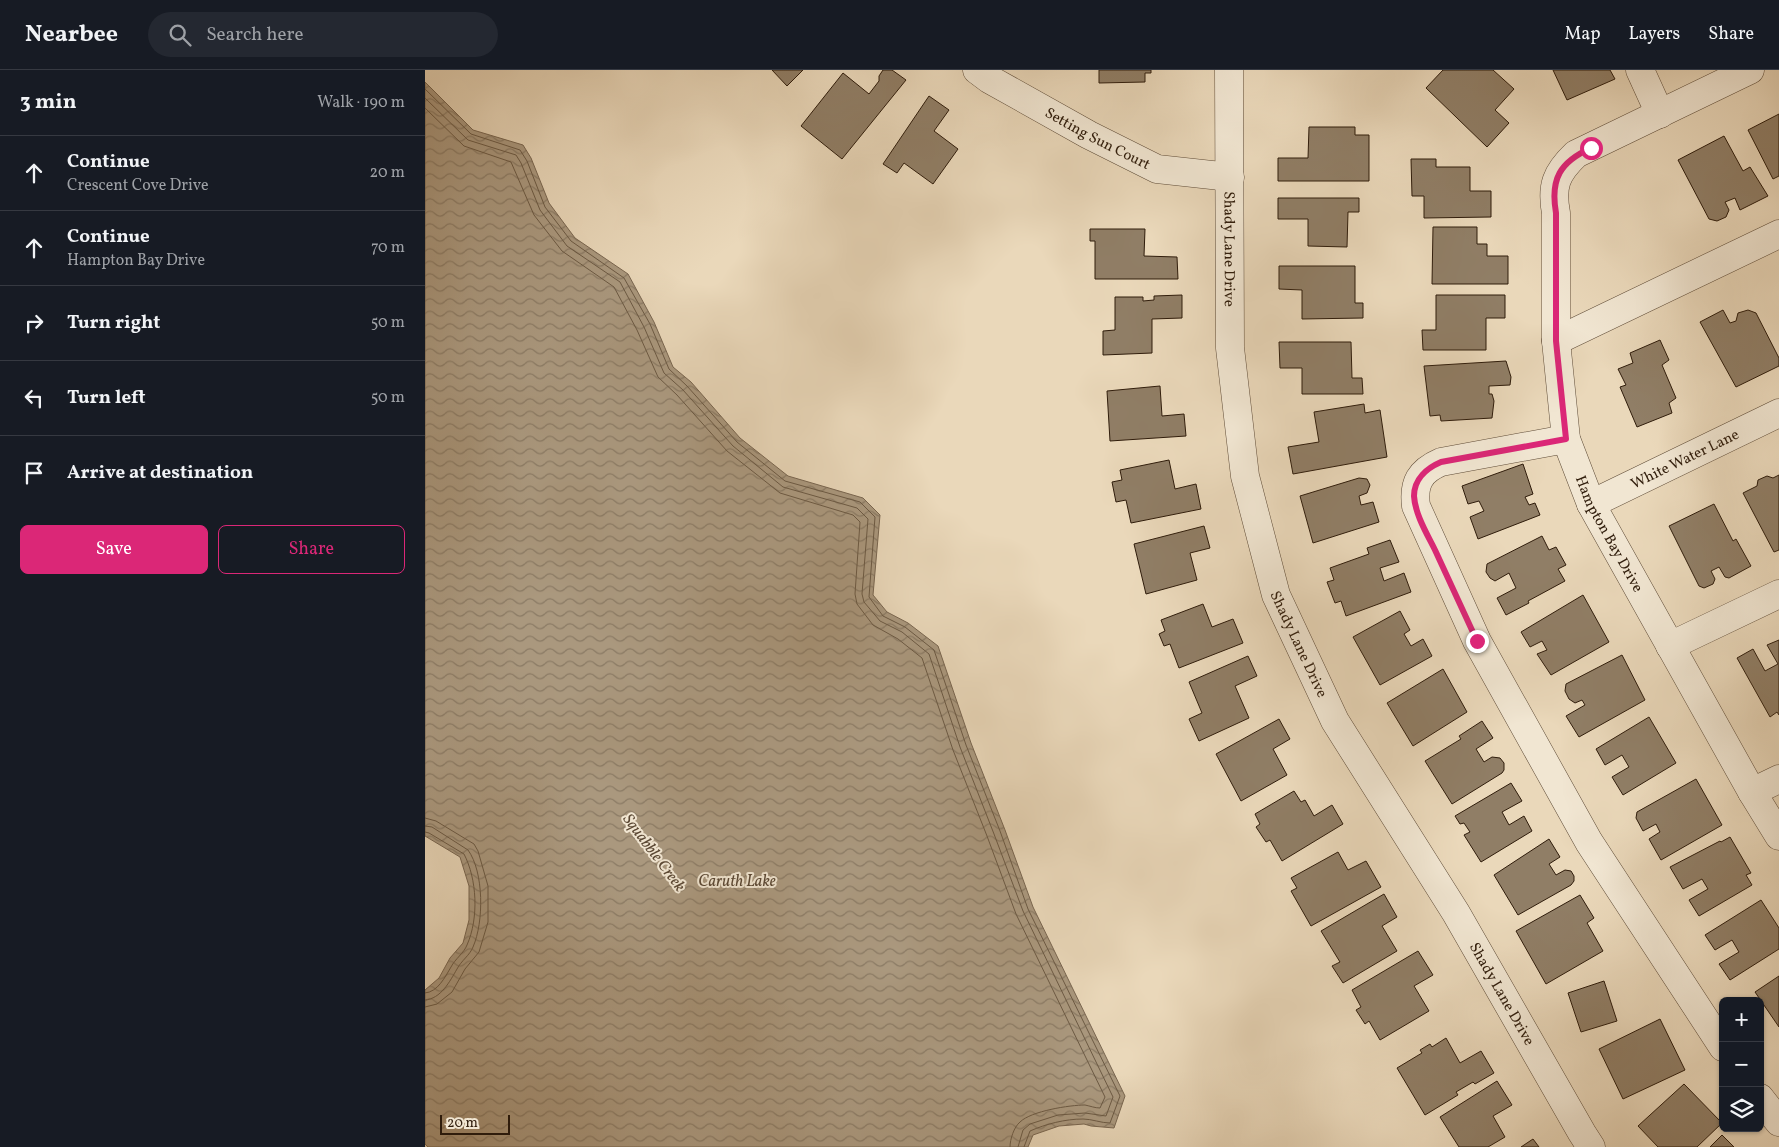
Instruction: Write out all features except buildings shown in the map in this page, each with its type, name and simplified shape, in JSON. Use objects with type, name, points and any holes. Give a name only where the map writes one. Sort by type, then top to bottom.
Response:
[{"type":"street","name":"Setting Sun Court","points":[[977,70],[989,79],[1089,135],[1157,169],[1230,177]]},
{"type":"street","name":"Shady Lane Drive","points":[[1229,70],[1230,348],[1245,476],[1276,595],[1335,721],[1455,913],[1591,1147]]},
{"type":"street","points":[[1639,70],[1660,114],[1750,70]]},
{"type":"street","name":"Hampton Bay Drive","points":[[1660,114],[1576,154],[1564,166],[1556,180],[1553,197],[1556,213],[1556,341],[1566,439],[1591,504],[1752,792],[1779,836]]},
{"type":"street","points":[[1556,341],[1779,234]]},
{"type":"street","name":"White Water Lane","points":[[1591,504],[1779,413]]},
{"type":"street","points":[[1566,439],[1441,462],[1423,474],[1417,483],[1414,494],[1416,506],[1477,641],[1589,842],[1720,1042]]},
{"type":"street","points":[[1670,646],[1779,594]]},
{"type":"street","points":[[1752,792],[1779,779]]},
{"type":"street","points":[[1764,1103],[1779,1122]]},
{"type":"water","name":"Caruth Lake","points":[[425,82],[473,130],[523,145],[531,158],[549,203],[575,238],[628,274],[654,322],[673,367],[691,382],[740,438],[788,476],[863,498],[880,515],[873,595],[887,612],[908,623],[938,646],[971,743],[1033,907],[1125,1096],[1114,1128],[1084,1124],[1059,1126],[1033,1135],[1028,1147],[428,1147],[425,1144],[425,990],[439,978],[450,958],[463,943],[469,920],[469,886],[460,857],[425,836]]},
{"type":"route","points":[[1477,641],[1428,536],[1416,506],[1414,494],[1417,483],[1423,474],[1441,462],[1566,439],[1556,341],[1556,213],[1553,197],[1556,180],[1564,166],[1576,154],[1591,148]]},
{"type":"water label","name":"Squabble Creek","points":[[655,852]]}]
